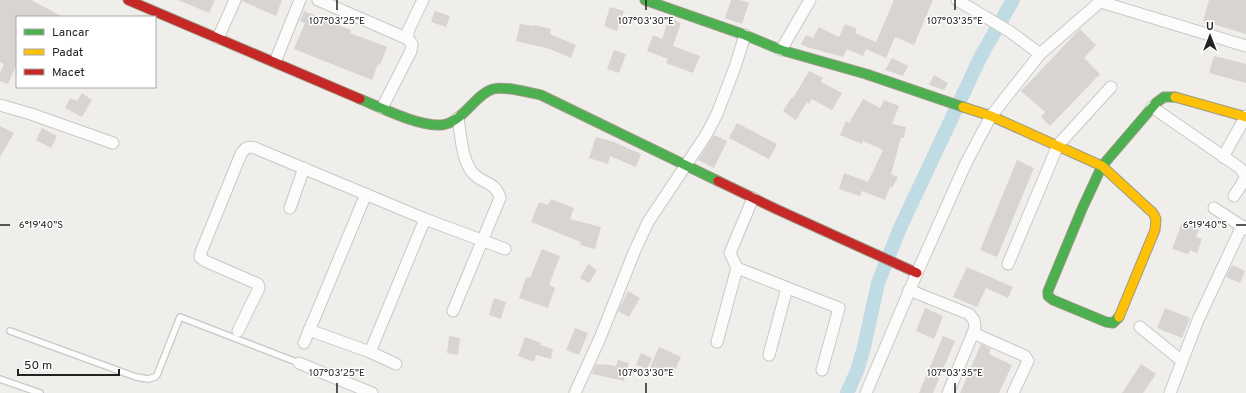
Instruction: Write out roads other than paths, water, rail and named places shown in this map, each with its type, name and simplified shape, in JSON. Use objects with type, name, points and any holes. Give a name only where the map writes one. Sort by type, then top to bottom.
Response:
[{"type":"street","points":[[128,0],[382,108],[419,122],[442,125],[458,118],[482,95],[493,89],[516,89],[541,95],[753,198],[917,273]]},
{"type":"street","points":[[218,38],[235,0]]},
{"type":"street","points":[[274,62],[300,0]]},
{"type":"street","points":[[318,0],[408,39],[412,44],[411,52],[382,108]]},
{"type":"street","points":[[408,39],[408,31],[423,0]]},
{"type":"street","points":[[645,0],[745,35],[781,50],[866,74],[942,101],[991,116],[1102,166],[1153,213],[1156,219],[1155,230],[1118,319],[1113,323],[1106,322],[1053,300],[1048,296],[1048,291],[1082,209],[1102,166],[1152,107],[1165,96],[1172,96],[1246,116],[1223,157]]},
{"type":"street","points":[[781,50],[810,0]]},
{"type":"street","points":[[957,0],[976,5],[992,21],[1040,54]]},
{"type":"street","points":[[866,393],[909,290],[966,163],[991,116],[1040,54],[1080,18],[1102,1],[1246,46]]},
{"type":"street","points":[[575,393],[600,338],[624,276],[641,238],[660,203],[706,135],[720,106],[745,35]]},
{"type":"street","points":[[1008,264],[1058,145],[1111,87]]},
{"type":"street","points":[[0,104],[113,143]]},
{"type":"street","points":[[1152,107],[1240,168],[1245,179],[1234,196]]},
{"type":"street","points":[[453,311],[500,198],[494,186],[475,176],[466,162],[458,118]]},
{"type":"street","points":[[238,331],[258,288],[258,284],[205,261],[200,257],[240,154],[245,148],[255,148],[425,219],[505,249]]},
{"type":"street","points":[[290,208],[304,168]]},
{"type":"street","points":[[304,343],[366,194]]},
{"type":"street","points":[[717,342],[737,268],[730,253],[753,198]]},
{"type":"street","points":[[1170,393],[1198,320],[1244,227],[1214,208]]},
{"type":"street","points":[[370,352],[425,219]]},
{"type":"street","points":[[737,268],[839,308],[822,370]]},
{"type":"street","points":[[769,355],[787,288]]},
{"type":"street","points":[[909,290],[969,314],[974,320],[973,333],[948,393]]},
{"type":"street","points":[[1140,327],[1182,360]]},
{"type":"street","points":[[309,330],[370,352],[396,364]]},
{"type":"street","points":[[973,333],[1027,358],[1028,361],[1013,393]]},
{"type":"street","points":[[299,363],[372,393]]},
{"type":"lane","points":[[10,331],[121,372],[148,379],[157,375],[180,317],[299,363]]},
{"type":"lane","points":[[0,379],[40,393]]},
{"type":"waterway","points":[[847,393],[857,371],[864,347],[878,283],[900,228],[981,56],[1013,0]]}]
